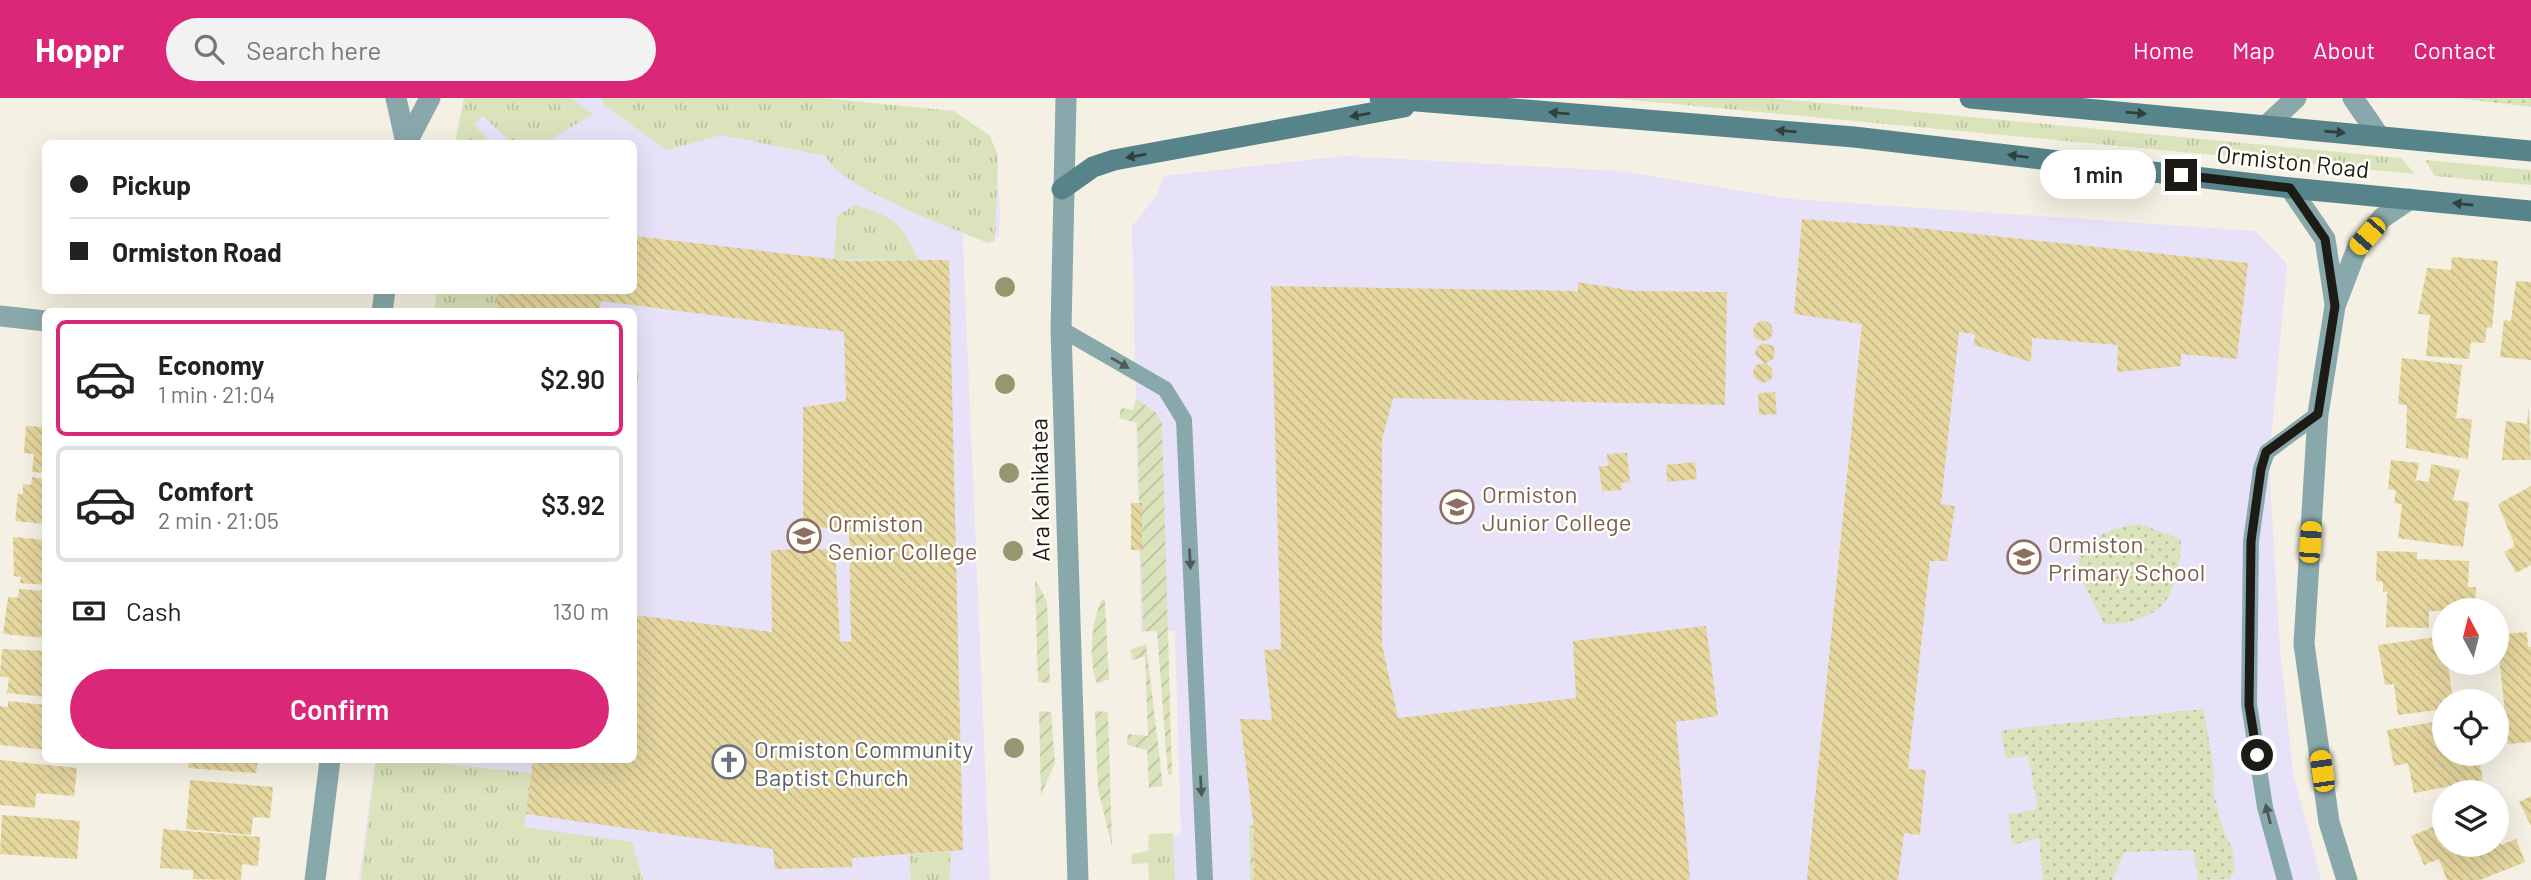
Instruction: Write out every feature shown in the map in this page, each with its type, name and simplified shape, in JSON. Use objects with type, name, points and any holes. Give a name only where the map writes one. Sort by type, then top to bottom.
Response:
[{"type":"main road","name":"Ormiston Road","points":[[1380,98],[1854,136],[2290,188],[2531,211]]},
{"type":"main road","name":"Ormiston Road","points":[[1970,98],[2531,151]]},
{"type":"main road","points":[[1062,189],[1093,167],[1114,160],[1427,103]]},
{"type":"street","points":[[396,98],[405,140]]},
{"type":"street","points":[[408,140],[430,98]]},
{"type":"street","name":"Ara Kahikatea","points":[[1066,98],[1061,329],[1078,880]]},
{"type":"street","points":[[2267,125],[2296,98]]},
{"type":"street","points":[[2353,98],[2379,136]]},
{"type":"street","points":[[2290,188],[2325,239],[2335,306]]},
{"type":"street","points":[[2347,880],[2329,822],[2304,644],[2318,414],[2335,306],[2358,246],[2382,218],[2410,199]]},
{"type":"street","points":[[0,316],[42,321]]},
{"type":"street","points":[[315,880],[330,763]]},
{"type":"lane","points":[[1061,329],[1165,389],[1184,420],[1205,880]]},
{"type":"lane","points":[[2285,880],[2265,807],[2249,705],[2251,541],[2261,469],[2266,452],[2318,414]]},
{"type":"shaded area","name":"Ormiston Senior College","points":[[465,98],[796,98],[995,152],[1000,204],[999,237],[962,220],[990,880],[359,880],[375,763],[637,763],[637,308],[436,308],[439,294],[637,294],[637,140],[459,140]]},
{"type":"shaded area","points":[[1345,156],[1618,171],[1792,199],[2255,231],[2287,264],[2269,465],[2280,648],[2293,772],[2321,880],[1152,880],[1151,837],[1181,835],[1175,631],[1141,632],[1132,226],[1157,195],[1164,176]]},
{"type":"green space","points":[[464,98],[571,98],[593,114],[550,140],[509,140],[483,116],[474,125],[489,140],[456,140]]},
{"type":"green space","points":[[601,98],[821,98],[954,111],[990,136],[998,156],[995,241],[988,243],[898,206],[851,180],[834,168],[826,156],[721,135],[667,150],[605,106]]},
{"type":"green space","points":[[1612,98],[1771,98],[2401,158],[2415,174]]},
{"type":"green space","points":[[2456,98],[2531,98],[2531,107]]},
{"type":"green space","points":[[2425,160],[2531,170],[2531,185],[2435,176]]},
{"type":"green space","points":[[855,205],[879,213],[895,223],[919,260],[834,259],[837,216]]},
{"type":"green space","points":[[437,294],[498,294],[496,308],[435,308]]},
{"type":"green space","points":[[1136,398],[1156,413],[1162,423],[1172,775],[1168,775],[1157,631],[1143,631],[1137,423],[1119,418],[1121,408],[1133,410]]},
{"type":"green space","points":[[2140,524],[2181,539],[2180,559],[2172,591],[2154,612],[2141,619],[2104,624],[2084,584],[2078,559],[2090,543],[2104,533]]},
{"type":"green space","points":[[1035,580],[1047,601],[1050,683],[1038,682]]},
{"type":"green space","points":[[1102,599],[1105,601],[1109,679],[1097,684],[1092,663],[1092,641],[1095,619]]},
{"type":"green space","points":[[1146,644],[1163,786],[1149,788],[1147,750],[1127,745],[1128,734],[1148,736],[1145,656],[1133,660],[1130,650]]},
{"type":"green space","points":[[2204,709],[2213,765],[2214,793],[2220,820],[2233,852],[2235,871],[2229,879],[2198,880],[2193,850],[2124,852],[2113,880],[2043,880],[2039,838],[2012,845],[2008,815],[2038,809],[2028,756],[2006,758],[2001,730]]},
{"type":"green space","points":[[1039,711],[1051,712],[1055,763],[1041,795]]},
{"type":"green space","points":[[1095,711],[1108,712],[1112,847],[1098,789]]},
{"type":"green space","points":[[376,763],[434,763],[531,773],[524,827],[632,842],[643,880],[361,880]]},
{"type":"green space","points":[[1249,825],[1253,826],[1254,880],[1250,880]]},
{"type":"green space","points":[[1173,833],[1175,880],[1149,880],[1148,863],[1131,864],[1132,854],[1148,851],[1149,834]]},
{"type":"green space","points":[[951,851],[950,880],[911,880],[909,855]]},
{"type":"building","points":[[1802,219],[1919,228],[2248,263],[2237,359],[2181,354],[2181,366],[2117,372],[2118,345],[2032,338],[2031,362],[1974,345],[1975,334],[1959,332],[1941,504],[1955,506],[1947,561],[1930,561],[1908,769],[1926,770],[1920,835],[1904,833],[1898,880],[1807,880],[1862,324],[1794,314]]},
{"type":"building","points":[[637,236],[849,261],[949,260],[963,850],[852,858],[852,867],[775,869],[773,849],[526,814],[533,763],[637,763],[637,615],[772,632],[771,550],[835,549],[840,641],[851,642],[849,529],[803,527],[803,407],[846,401],[844,332],[601,301],[600,308],[496,308],[498,294],[637,294]]},
{"type":"building","points":[[2452,257],[2498,261],[2492,328],[2487,327],[2485,343],[2471,342],[2469,359],[2426,356],[2430,315],[2418,314],[2427,268],[2451,270]]},
{"type":"building","points":[[2516,281],[2531,282],[2531,360],[2500,357],[2504,320],[2511,321]]},
{"type":"building","points":[[1578,282],[1634,291],[1727,292],[1725,405],[1393,398],[1382,440],[1382,645],[1398,718],[1576,698],[1573,641],[1706,626],[1718,716],[1676,722],[1690,880],[1254,880],[1253,821],[1240,719],[1272,720],[1264,650],[1281,649],[1271,286],[1578,291]]},
{"type":"building","points":[[1763,321],[1770,324],[1773,331],[1770,338],[1763,341],[1756,338],[1753,331],[1756,324]]},
{"type":"building","points":[[1763,343],[1773,346],[1775,352],[1773,359],[1766,363],[1772,369],[1773,376],[1762,383],[1754,377],[1753,371],[1756,365],[1764,363],[1755,354],[1756,348]]},
{"type":"building","points":[[2402,358],[2462,365],[2456,418],[2472,419],[2468,459],[2406,448],[2407,405],[2398,404]]},
{"type":"building","points":[[1775,392],[1777,414],[1759,415],[1758,393]]},
{"type":"building","points":[[2529,406],[2531,460],[2502,460],[2506,421],[2527,424]]},
{"type":"building","points":[[26,426],[42,427],[42,473],[32,472],[34,454],[24,453]]},
{"type":"building","points":[[1627,453],[1630,482],[1621,483],[1622,490],[1602,491],[1599,466],[1608,466],[1607,454]]},
{"type":"building","points":[[2391,460],[2419,463],[2416,480],[2429,482],[2431,464],[2460,470],[2453,500],[2469,502],[2463,547],[2398,538],[2402,504],[2394,503],[2396,490],[2388,489]]},
{"type":"building","points":[[1695,462],[1697,479],[1667,482],[1666,465]]},
{"type":"building","points":[[32,477],[42,478],[42,524],[15,521],[18,494],[23,494],[23,484],[31,485]]},
{"type":"building","points":[[2531,486],[2531,565],[2516,573],[2504,552],[2515,546],[2498,504]]},
{"type":"building","points":[[1131,503],[1142,503],[1142,550],[1131,550]]},
{"type":"building","points":[[13,537],[42,540],[42,585],[20,583],[21,577],[14,576]]},
{"type":"building","points":[[2377,551],[2417,552],[2417,559],[2469,561],[2468,587],[2476,587],[2476,598],[2432,598],[2429,628],[2386,627],[2387,591],[2383,592],[2383,582],[2376,581]]},
{"type":"building","points":[[19,589],[42,591],[42,638],[3,634],[8,597],[18,598]]},
{"type":"building","points":[[2527,632],[2528,647],[2531,647],[2531,742],[2509,744],[2509,689],[2502,689],[2501,676],[2510,676],[2510,634]]},
{"type":"building","points":[[2432,638],[2432,676],[2450,676],[2451,689],[2432,689],[2432,711],[2398,715],[2394,684],[2385,685],[2378,645]]},
{"type":"building","points":[[2,649],[42,651],[42,697],[7,693],[9,678],[0,676]]},
{"type":"building","points":[[8,701],[42,705],[42,750],[0,745],[0,706],[8,707]]},
{"type":"building","points":[[2432,722],[2432,766],[2480,766],[2483,780],[2432,780],[2432,790],[2414,793],[2408,763],[2394,766],[2387,730]]},
{"type":"building","points":[[0,760],[77,768],[74,796],[36,793],[35,808],[0,805]]},
{"type":"building","points":[[189,763],[258,763],[256,773],[188,768]]},
{"type":"building","points":[[190,780],[273,787],[270,818],[253,817],[251,835],[186,829]]},
{"type":"building","points":[[2531,796],[2531,826],[2519,802]]},
{"type":"building","points":[[2,815],[80,821],[77,859],[0,854]]},
{"type":"building","points":[[2432,827],[2432,857],[2509,857],[2509,842],[2516,839],[2525,862],[2480,880],[2447,880],[2439,859],[2424,865],[2411,836]]},
{"type":"building","points":[[163,829],[260,837],[258,866],[242,864],[241,880],[193,879],[193,870],[160,868]]},
{"type":"place","name":"Ormiston Junior College","points":[[1457,507]]},
{"type":"place","name":"Ormiston Senior College","points":[[804,536]]},
{"type":"place","name":"Ormiston Primary School","points":[[2024,557]]},
{"type":"place","name":"Ormiston Community Baptist Church","points":[[729,762]]},
{"type":"route","points":[[2181,175],[2290,188],[2325,239],[2335,306],[2318,414],[2266,452],[2261,469],[2251,541],[2249,705],[2257,755]]}]
